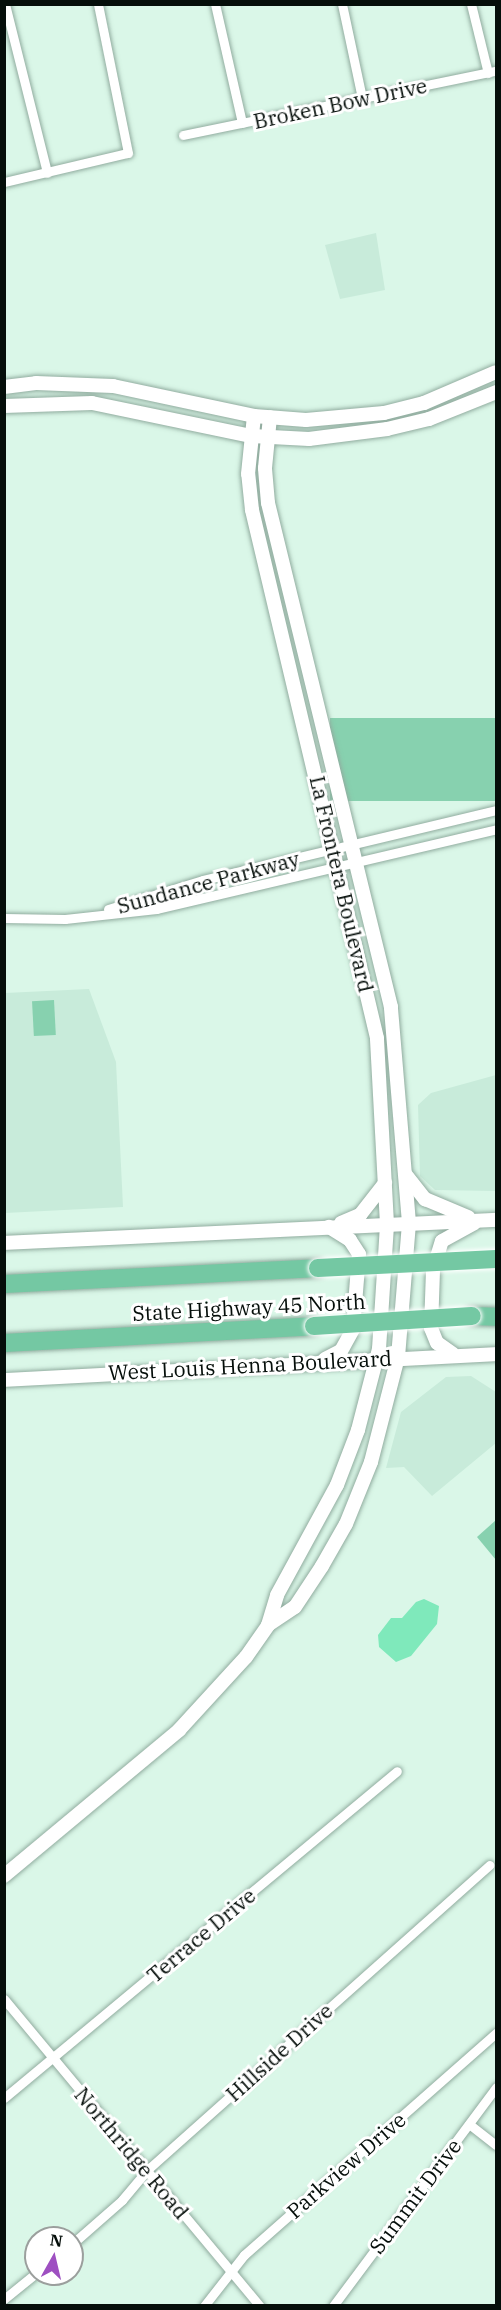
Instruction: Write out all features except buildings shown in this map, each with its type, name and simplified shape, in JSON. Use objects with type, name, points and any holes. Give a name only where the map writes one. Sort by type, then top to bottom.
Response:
[{"type":"highway","name":"State Highway 45 North","points":[[4,1284],[496,1259]]},
{"type":"highway","name":"State Highway 45 North","points":[[4,1343],[496,1316]]},
{"type":"main road","points":[[4,387],[36,383],[113,386],[254,416],[306,420],[384,412],[453,393],[496,372]]},
{"type":"main road","points":[[4,406],[92,403],[252,436],[309,439],[387,429],[459,409],[496,392]]},
{"type":"main road","name":"La Frontera Boulevard","points":[[254,416],[248,474],[252,510],[335,849],[376,1038],[387,1224],[379,1349],[358,1430],[330,1502],[277,1595],[268,1625]]},
{"type":"main road","name":"La Frontera Boulevard","points":[[268,1625],[295,1607],[351,1510],[370,1462],[398,1357],[409,1223],[394,1026],[268,503],[270,417]]},
{"type":"main road","points":[[405,1173],[425,1199],[478,1220]]},
{"type":"main road","points":[[329,1227],[360,1215],[385,1184]]},
{"type":"main road","points":[[453,1354],[437,1343],[431,1328],[436,1257],[442,1241],[478,1220]]},
{"type":"main road","points":[[4,1243],[496,1220]]},
{"type":"main road","points":[[322,1361],[341,1351],[353,1329],[359,1254],[350,1240],[329,1227]]},
{"type":"main road","name":"West Louis Henna Boulevard","points":[[4,1380],[375,1358],[496,1354]]},
{"type":"main road","points":[[330,1502],[351,1510]]},
{"type":"main road","points":[[4,1876],[201,1709],[268,1625]]},
{"type":"street","points":[[5,4],[47,172]]},
{"type":"street","points":[[4,182],[128,153],[98,4]]},
{"type":"street","points":[[215,4],[242,123]]},
{"type":"street","points":[[342,4],[362,99]]},
{"type":"street","points":[[471,4],[492,72]]},
{"type":"street","name":"Broken Bow Drive","points":[[183,135],[492,72]]},
{"type":"street","name":"Sundance Parkway","points":[[94,914],[203,880],[496,810]]},
{"type":"street","name":"Sundance Parkway","points":[[4,918],[65,919],[94,914],[156,909],[496,829]]},
{"type":"street","name":"Terrace Drive","points":[[4,2098],[397,1771]]},
{"type":"street","name":"Hillside Drive","points":[[84,2233],[122,2200],[146,2171],[490,1865]]},
{"type":"street","name":"Northridge Road","points":[[4,1999],[260,2306]]},
{"type":"street","name":"Parkview Drive","points":[[204,2306],[261,2240],[496,2033]]},
{"type":"street","name":"Summit Drive","points":[[333,2306],[496,2087]]},
{"type":"street","points":[[469,2124],[496,2145]]},
{"type":"street","points":[[4,2299],[24,2283]]},
{"type":"shaded area","points":[[376,233],[385,290],[340,299],[325,245]]},
{"type":"shaded area","points":[[330,718],[496,718],[496,801],[330,801]]},
{"type":"shaded area","points":[[89,989],[116,1062],[123,1207],[5,1213],[5,993]]},
{"type":"shaded area","points":[[54,1000],[56,1035],[34,1036],[32,1001]]},
{"type":"shaded area","points":[[496,1075],[496,1191],[435,1190],[420,1176],[418,1105],[431,1093]]},
{"type":"shaded area","points":[[471,1376],[496,1392],[496,1443],[432,1496],[404,1467],[386,1468],[401,1412],[446,1377]]},
{"type":"shaded area","points":[[496,1520],[496,1560],[477,1537]]},
{"type":"shaded area","points":[[424,1599],[439,1606],[437,1624],[411,1656],[396,1662],[379,1647],[378,1635],[391,1618],[402,1618],[416,1602]]}]
